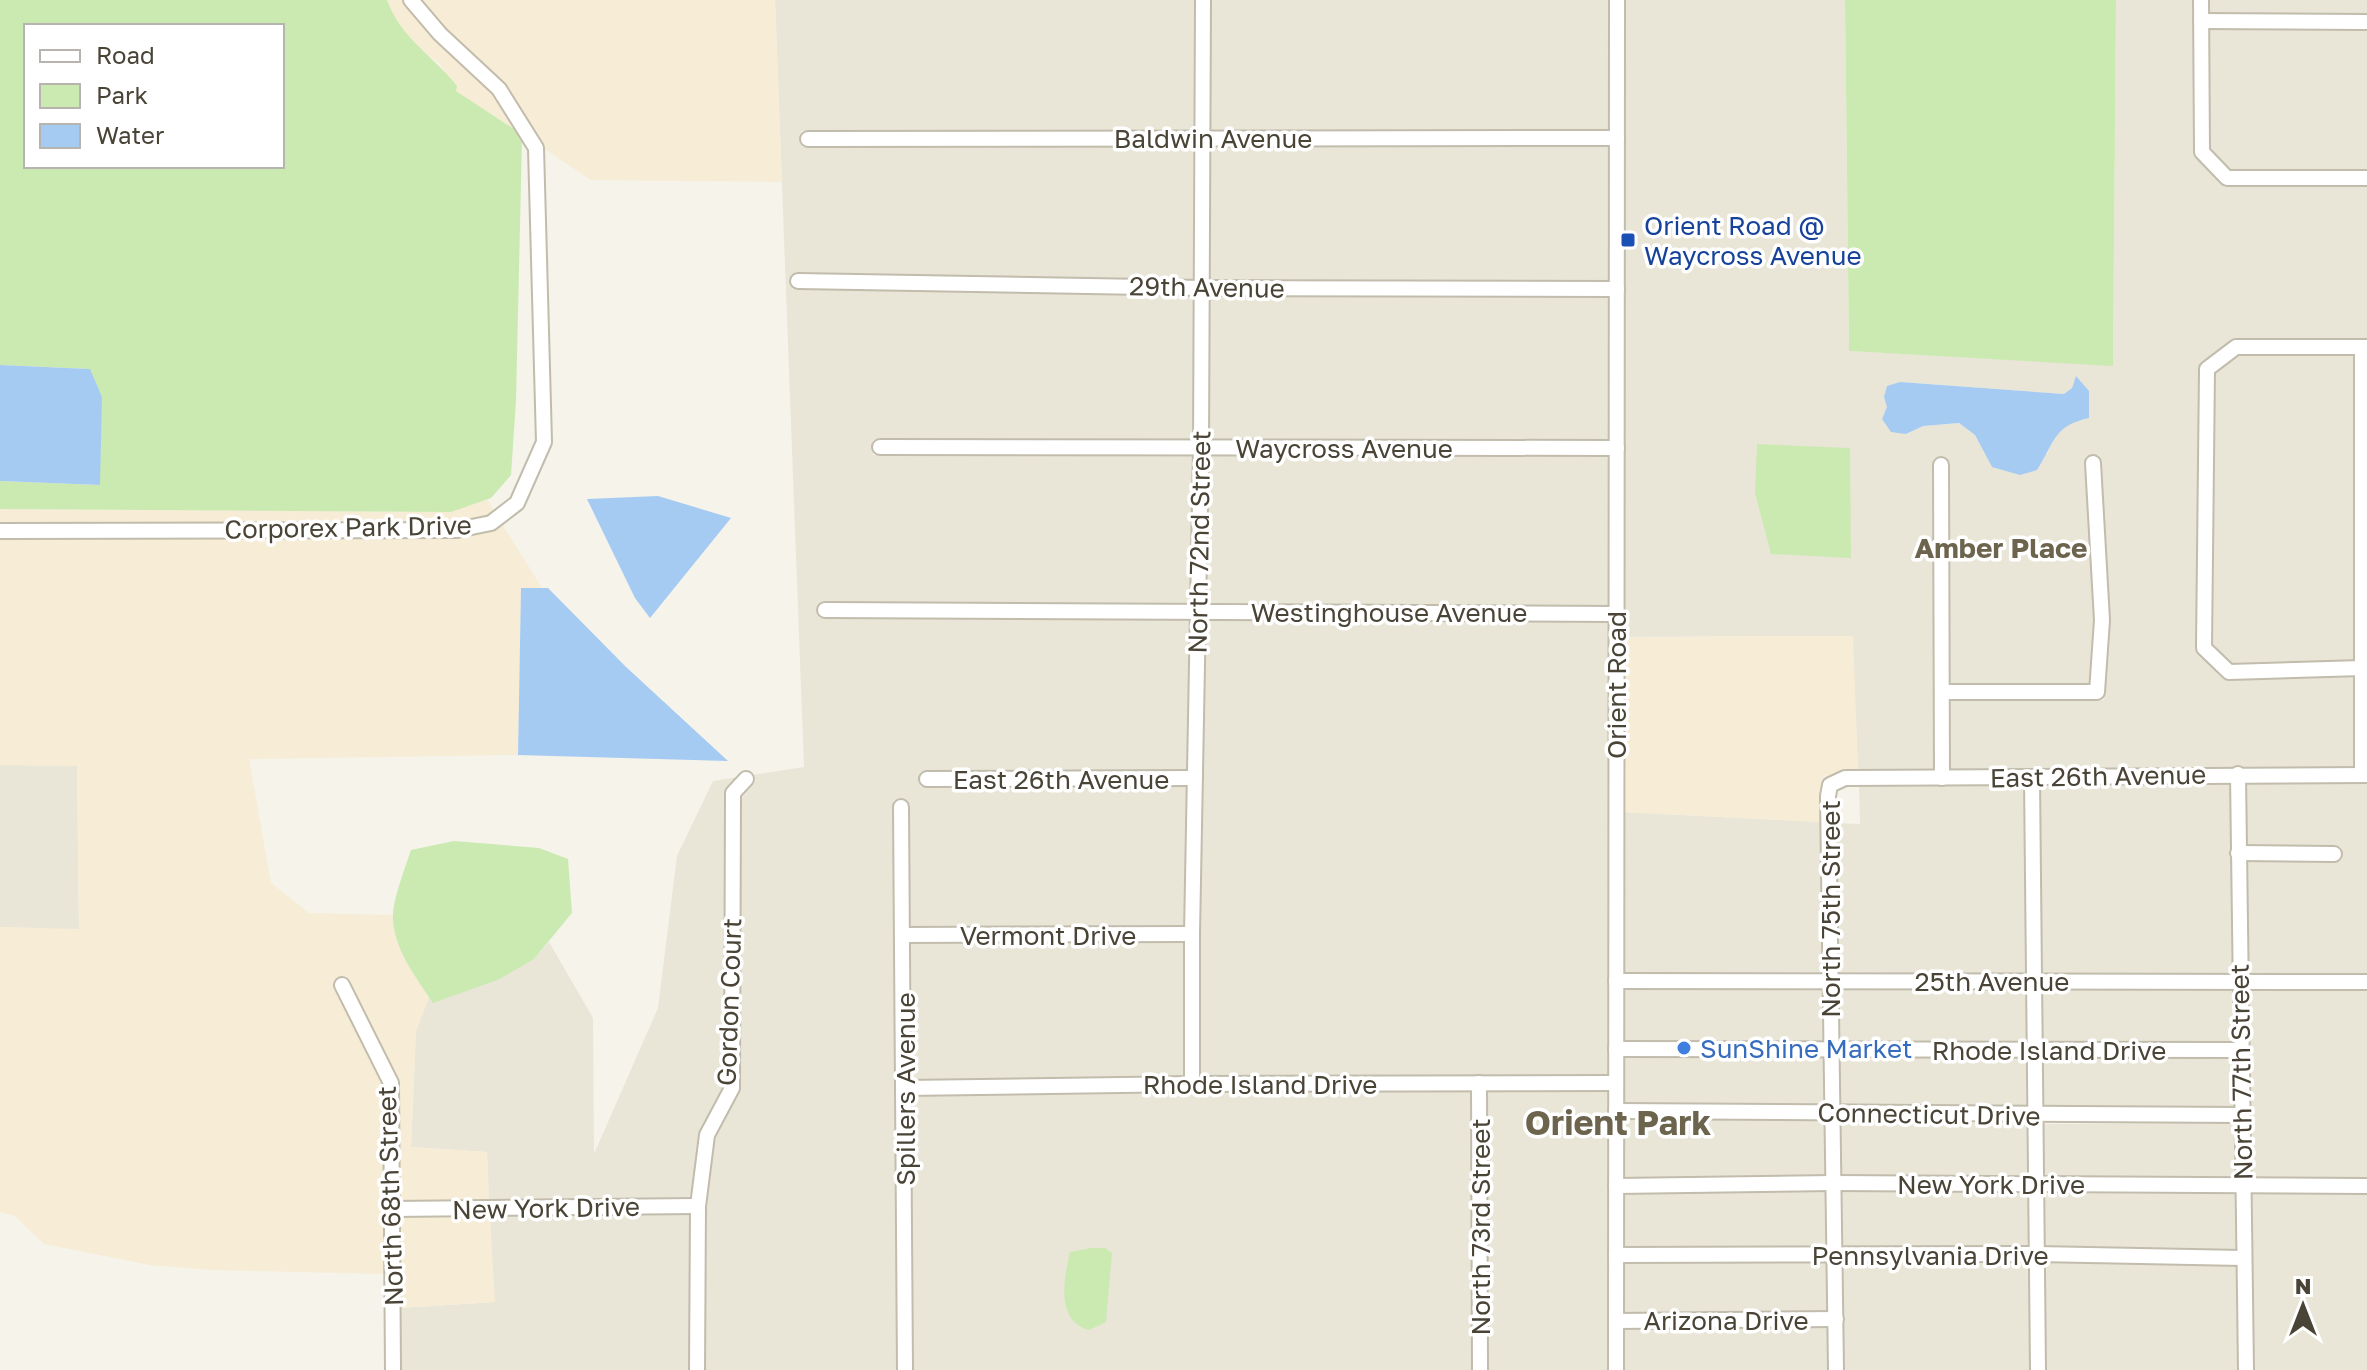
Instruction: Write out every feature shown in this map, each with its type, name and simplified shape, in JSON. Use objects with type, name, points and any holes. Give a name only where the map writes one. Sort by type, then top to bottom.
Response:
[{"type":"street","name":"Corporex Park Drive","points":[[0,531],[457,530],[491,523],[517,503],[544,442],[536,148],[499,89],[440,34],[411,0]]},
{"type":"street","name":"North 72nd Street","points":[[1192,1084],[1203,288],[1203,0]]},
{"type":"street","name":"Orient Road","points":[[1616,1370],[1617,0]]},
{"type":"street","points":[[2201,0],[2202,152],[2227,178],[2367,178]]},
{"type":"street","points":[[2201,21],[2367,22]]},
{"type":"street","name":"Baldwin Avenue","points":[[808,139],[1617,138]]},
{"type":"street","name":"29th Avenue","points":[[798,281],[1203,288],[1617,289]]},
{"type":"street","points":[[2362,668],[2229,672],[2204,648],[2207,369],[2236,347],[2364,347],[2362,668],[2365,775]]},
{"type":"street","name":"Waycross Avenue","points":[[880,447],[1617,448]]},
{"type":"street","points":[[1942,692],[2097,692],[2102,620],[2093,463]]},
{"type":"street","points":[[1941,465],[1942,778]]},
{"type":"street","name":"Westinghouse Avenue","points":[[825,610],[1616,614]]},
{"type":"street","name":"North 77th Street","points":[[2238,774],[2246,1370]]},
{"type":"street","name":"East 26th Avenue","points":[[1830,785],[1845,778],[2365,775]]},
{"type":"street","name":"East 26th Avenue","points":[[927,779],[1195,778]]},
{"type":"street","points":[[2032,778],[2038,1370]]},
{"type":"street","name":"Gordon Court","points":[[697,1370],[698,1206],[707,1135],[732,1088],[733,793],[746,779]]},
{"type":"street","name":"North 75th Street","points":[[1830,785],[1830,1049],[1836,1370]]},
{"type":"street","name":"Spillers Avenue","points":[[901,807],[905,1370]]},
{"type":"street","points":[[2238,853],[2334,854]]},
{"type":"street","name":"Vermont Drive","points":[[904,935],[1192,934]]},
{"type":"street","name":"25th Avenue","points":[[1616,981],[2367,982]]},
{"type":"street","name":"North 68th Street","points":[[342,985],[391,1083],[393,1370]]},
{"type":"street","name":"Rhode Island Drive","points":[[1616,1049],[2242,1050]]},
{"type":"street","name":"North 73rd Street","points":[[1479,1083],[1480,1370]]},
{"type":"street","name":"Rhode Island Drive","points":[[905,1088],[1616,1083]]},
{"type":"street","name":"Connecticut Drive","points":[[1616,1111],[2242,1115]]},
{"type":"street","name":"New York Drive","points":[[1616,1186],[1833,1183],[2367,1186]]},
{"type":"street","name":"New York Drive","points":[[393,1209],[698,1206]]},
{"type":"street","name":"Pennsylvania Drive","points":[[1616,1255],[2037,1254],[2243,1258]]},
{"type":"street","name":"Arizona Drive","points":[[1616,1321],[1836,1319]]},
{"type":"shaded area","points":[[387,0],[401,0],[436,40],[494,95],[517,131],[456,91],[440,64],[413,44],[392,16]]},
{"type":"shaded area","points":[[421,0],[775,0],[782,182],[591,180],[543,148],[504,83],[445,28]]},
{"type":"shaded area","points":[[775,0],[1196,0],[1196,130],[801,131],[802,147],[1196,146],[1196,280],[791,274],[792,289],[1196,295],[1194,440],[873,440],[873,455],[1194,456],[1191,603],[818,603],[819,618],[1191,618],[1188,771],[920,772],[920,787],[1188,786],[1185,926],[911,927],[908,800],[894,800],[898,1370],[704,1370],[705,1207],[714,1138],[739,1088],[740,797],[756,780],[753,775],[804,767]]},
{"type":"shaded area","points":[[1210,0],[1610,0],[1610,130],[1210,130]]},
{"type":"shaded area","points":[[1624,0],[1845,0],[1849,351],[2113,365],[2116,0],[2194,0],[2195,152],[2197,158],[2228,186],[2367,186],[2367,339],[2236,340],[2203,363],[2200,369],[2197,648],[2229,680],[2355,676],[2355,767],[1949,770],[1949,700],[2104,700],[2109,619],[2099,455],[2086,456],[2095,620],[2091,684],[1949,685],[1948,458],[1934,458],[1935,770],[1858,770],[1852,636],[1623,637]],"holes":[[[2076,377],[2089,418],[2073,422],[2055,435],[2047,454],[1992,467],[1975,435],[1959,423],[1923,426],[1906,434],[1882,419],[1900,382],[2064,394],[2072,388]]]},
{"type":"shaded area","points":[[2208,0],[2367,0],[2367,14],[2208,13]]},
{"type":"shaded area","points":[[2208,29],[2367,30],[2367,171],[2230,170],[2209,148]]},
{"type":"shaded area","points":[[1210,146],[1610,146],[1610,281],[1210,280]]},
{"type":"shaded area","points":[[1210,296],[1610,297],[1610,440],[1208,440]]},
{"type":"shaded area","points":[[2239,355],[2355,355],[2355,660],[2231,664],[2211,644],[2214,374]]},
{"type":"shaded area","points":[[1610,455],[1609,606],[1205,603],[1208,456]]},
{"type":"shaded area","points":[[487,499],[494,511],[488,516],[457,522],[0,523],[0,509],[450,512]]},
{"type":"shaded area","points":[[502,524],[542,588],[521,589],[518,755],[249,759],[271,883],[309,913],[394,915],[397,941],[429,997],[416,1031],[411,1147],[487,1152],[489,1200],[400,1201],[398,1083],[344,975],[332,983],[384,1085],[386,1274],[211,1270],[150,1265],[44,1244],[15,1216],[0,1212],[0,927],[79,929],[77,766],[0,765],[0,539],[457,537],[492,531]]},
{"type":"shaded area","points":[[1205,618],[1609,621],[1609,1076],[1199,1076]]},
{"type":"shaded area","points":[[1853,636],[1858,770],[1825,775],[1821,780],[1821,822],[1623,812],[1623,637]]},
{"type":"shaded area","points":[[0,765],[77,766],[79,930],[0,927]]},
{"type":"shaded area","points":[[738,777],[726,793],[725,1086],[702,1131],[692,1198],[489,1200],[487,1152],[411,1147],[416,1031],[429,997],[433,1002],[534,959],[549,942],[593,1018],[594,1154],[658,1008],[677,856],[713,781]]},
{"type":"shaded area","points":[[2231,782],[2233,974],[2043,974],[2039,786]]},
{"type":"shaded area","points":[[2245,782],[2367,783],[2367,974],[2247,974],[2245,861],[2340,862],[2341,847],[2245,845]]},
{"type":"shaded area","points":[[1859,786],[2025,786],[2029,974],[1837,972],[1835,823],[1860,824]]},
{"type":"shaded area","points":[[1623,812],[1821,822],[1823,972],[1623,973]]},
{"type":"shaded area","points":[[1185,942],[1185,1076],[912,1080],[911,943]]},
{"type":"shaded area","points":[[1623,988],[1824,988],[1823,1041],[1623,1041]]},
{"type":"shaded area","points":[[1838,988],[2029,990],[2029,1042],[1837,1041]]},
{"type":"shaded area","points":[[2043,990],[2234,990],[2235,1042],[2043,1042]]},
{"type":"shaded area","points":[[2248,990],[2367,990],[2367,1178],[2249,1178]]},
{"type":"shaded area","points":[[1623,1057],[1823,1057],[1824,1105],[1623,1103]]},
{"type":"shaded area","points":[[1837,1057],[2029,1058],[2030,1108],[1838,1105]]},
{"type":"shaded area","points":[[2043,1058],[2235,1058],[2235,1107],[2044,1108]]},
{"type":"shaded area","points":[[1472,1091],[1473,1370],[912,1370],[912,1096]]},
{"type":"shaded area","points":[[1486,1091],[1609,1091],[1609,1370],[1487,1370]]},
{"type":"shaded area","points":[[1623,1119],[1825,1121],[1826,1176],[1623,1178]]},
{"type":"shaded area","points":[[1839,1121],[2030,1124],[2030,1176],[1840,1176]]},
{"type":"shaded area","points":[[2235,1123],[2235,1178],[2044,1177],[2044,1124]]},
{"type":"shaded area","points":[[1826,1191],[1828,1246],[1623,1247],[1623,1194]]},
{"type":"shaded area","points":[[1840,1191],[2030,1192],[2030,1247],[1842,1246]]},
{"type":"shaded area","points":[[2044,1193],[2235,1194],[2236,1250],[2044,1247]]},
{"type":"shaded area","points":[[2249,1194],[2367,1194],[2367,1370],[2253,1370]]},
{"type":"shaded area","points":[[691,1214],[690,1370],[401,1370],[400,1308],[494,1302],[490,1216]]},
{"type":"shaded area","points":[[490,1216],[495,1302],[400,1308],[400,1217]]},
{"type":"shaded area","points":[[1828,1262],[1829,1311],[1623,1313],[1623,1263]]},
{"type":"shaded area","points":[[1842,1262],[2030,1262],[2031,1370],[1843,1370]]},
{"type":"shaded area","points":[[2044,1262],[2236,1266],[2239,1370],[2045,1370]]},
{"type":"shaded area","points":[[1829,1327],[1829,1370],[1623,1370],[1623,1329]]},
{"type":"green space","points":[[0,0],[387,0],[400,26],[448,75],[457,86],[456,91],[517,131],[522,140],[516,401],[511,475],[491,498],[451,512],[0,509],[0,481],[100,485],[90,369],[0,365]]},
{"type":"green space","points":[[1845,0],[2116,0],[2113,366],[1849,351]]},
{"type":"green space","points":[[1757,444],[1850,448],[1851,558],[1771,554],[1755,493]]},
{"type":"green space","points":[[454,841],[539,848],[568,859],[572,913],[534,959],[500,979],[433,1003],[410,969],[398,944],[394,931],[394,905],[411,850]]},
{"type":"green space","points":[[1105,1248],[1112,1253],[1106,1322],[1089,1330],[1071,1318],[1066,1308],[1064,1286],[1070,1252]]},
{"type":"water","points":[[0,365],[90,369],[102,397],[100,485],[0,481]]},
{"type":"water","points":[[2076,376],[2089,391],[2089,418],[2061,431],[2037,470],[2020,475],[1992,467],[1975,435],[1959,423],[1923,426],[1906,434],[1891,432],[1882,419],[1887,407],[1884,397],[1887,386],[1900,382],[2064,394],[2072,388]]},
{"type":"water","points":[[658,496],[731,518],[650,618],[635,598],[587,499]]},
{"type":"water","points":[[521,588],[548,588],[625,666],[728,761],[518,755]]},
{"type":"place","name":"Orient Road @ Waycross Avenue","points":[[1628,240]]},
{"type":"place","name":"SunShine Market","points":[[1684,1048]]},
{"type":"district","name":"Amber Place","points":[[2001,547]]},
{"type":"district","name":"Orient Park","points":[[1618,1122]]}]
